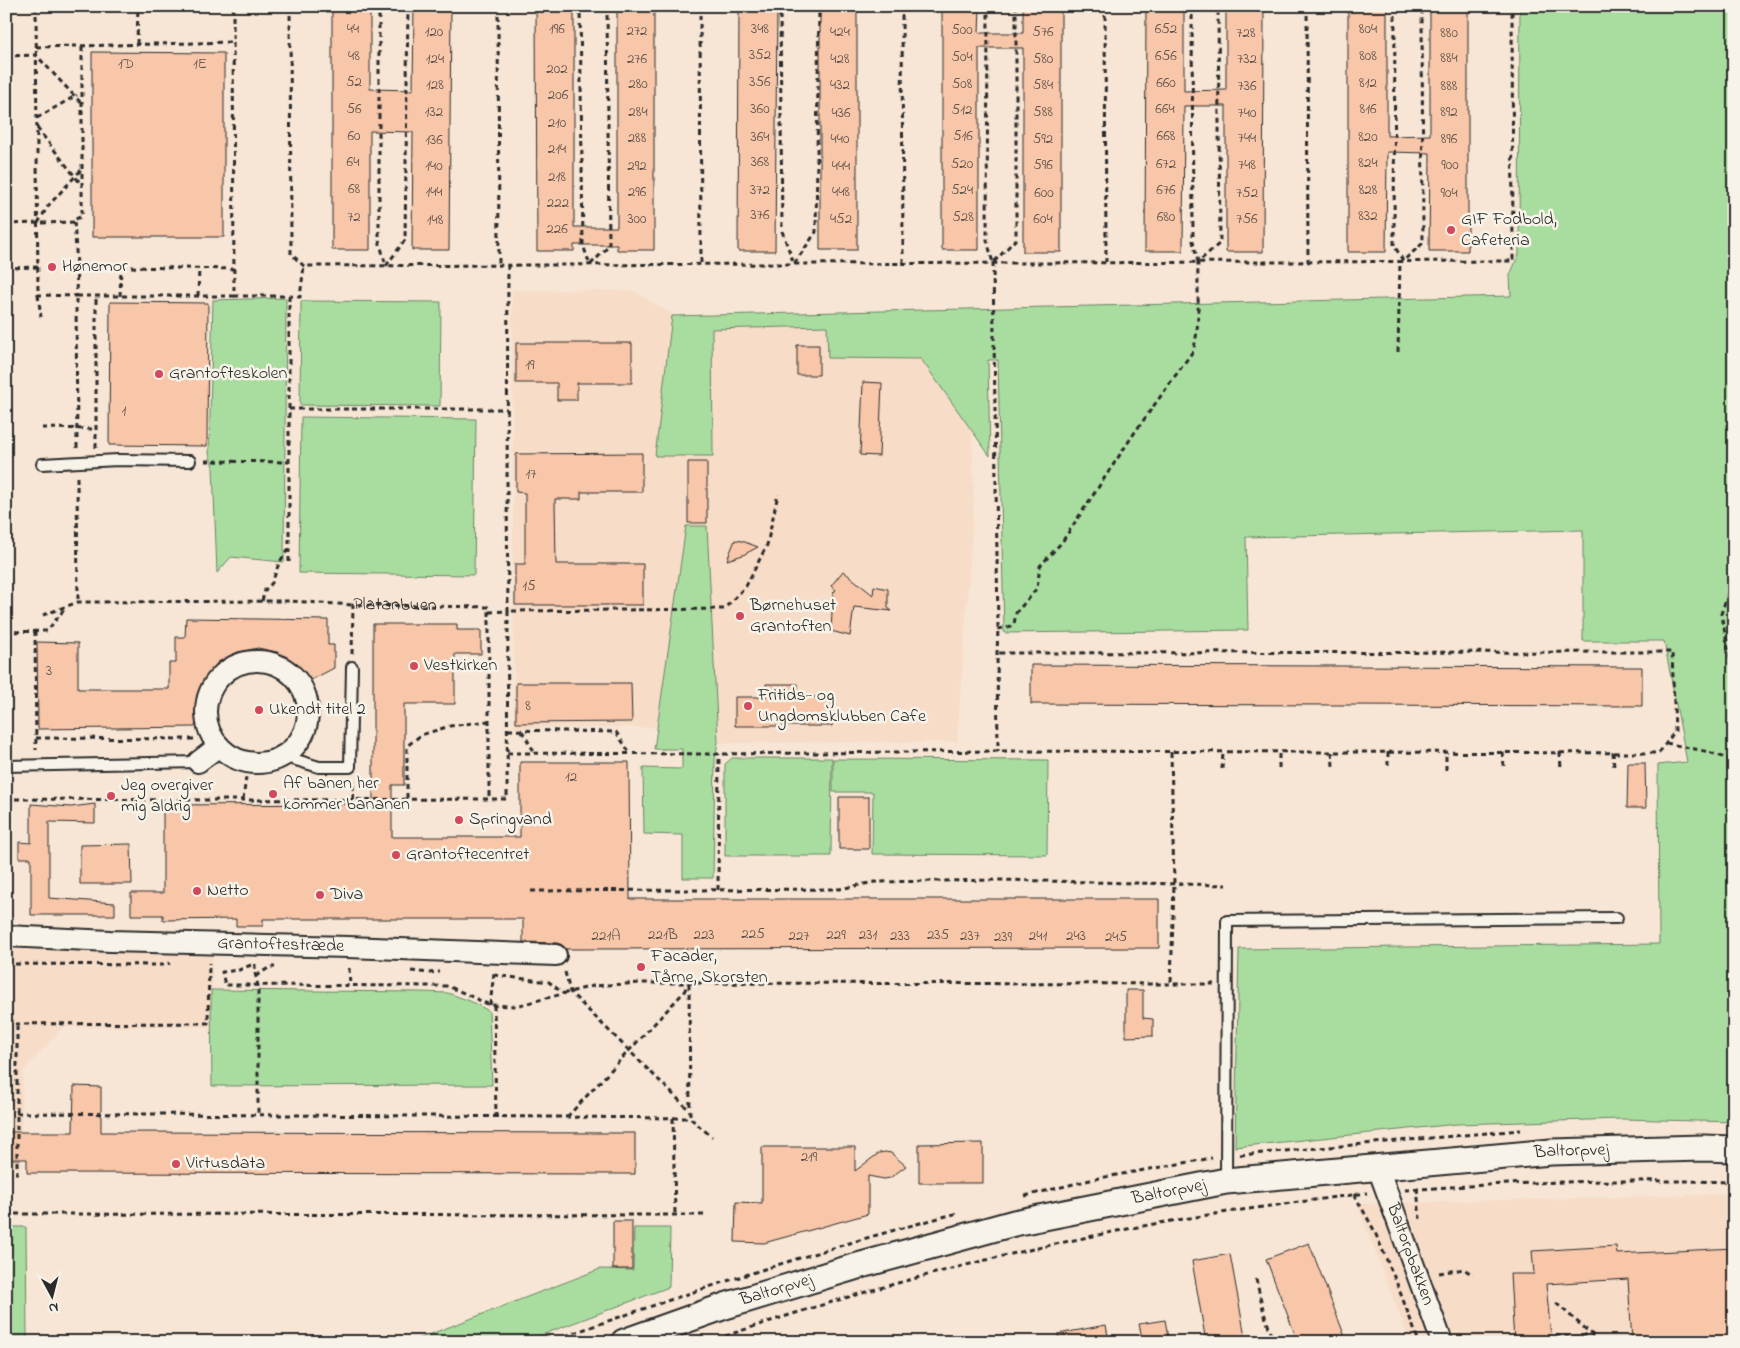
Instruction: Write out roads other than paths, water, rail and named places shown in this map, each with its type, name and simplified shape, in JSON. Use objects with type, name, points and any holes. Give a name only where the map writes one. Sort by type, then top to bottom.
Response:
[{"type":"street","points":[[248,661],[266,661],[282,667],[296,678],[305,694],[309,711],[306,729],[297,744],[283,756],[266,762],[248,762],[232,756],[216,740],[210,730],[206,713],[209,695],[218,680],[231,668],[248,661]]},
{"type":"street","points":[[198,762],[216,740]]},
{"type":"street","name":"Grantoftestræde","points":[[6,936],[556,955]]},
{"type":"street","name":"Baltorpvej","points":[[624,1342],[724,1306],[854,1267],[1014,1223],[1226,1181],[1381,1180],[1551,1152],[1703,1148],[1734,1149]]},
{"type":"street","name":"Baltorpbakken","points":[[1381,1180],[1442,1342]]},
{"type":"lane","points":[[42,464],[190,461]]},
{"type":"lane","points":[[283,756],[319,767],[350,767],[352,667]]},
{"type":"lane","points":[[6,764],[6,766],[198,762]]},
{"type":"lane","points":[[1226,1181],[1227,921],[1617,918]]},
{"type":"place","name":"GIF Fodbold, Cafeteria","points":[[1451,230]]},
{"type":"place","name":"Hønemor","points":[[52,267]]},
{"type":"place","name":"Grantofteskolen","points":[[159,374]]},
{"type":"place","name":"Børnehuset Grantoften","points":[[740,616]]},
{"type":"place","name":"Vestkirken","points":[[414,666]]},
{"type":"place","name":"Fritids- og Ungdomsklubben Cafe","points":[[748,706]]},
{"type":"place","name":"Ukendt titel 2","points":[[259,710]]},
{"type":"place","name":"Af banen her kommer bananen","points":[[273,794]]},
{"type":"place","name":"Jeg overgiver mig aldrig","points":[[111,796]]},
{"type":"place","name":"Springvand","points":[[459,820]]},
{"type":"place","name":"Grantoftecentret","points":[[396,855]]},
{"type":"place","name":"Netto","points":[[197,891]]},
{"type":"place","name":"Diva","points":[[320,895]]},
{"type":"place","name":"Facader, Tårne, Skorsten","points":[[641,967]]},
{"type":"place","name":"Virtusdata","points":[[176,1164]]}]
